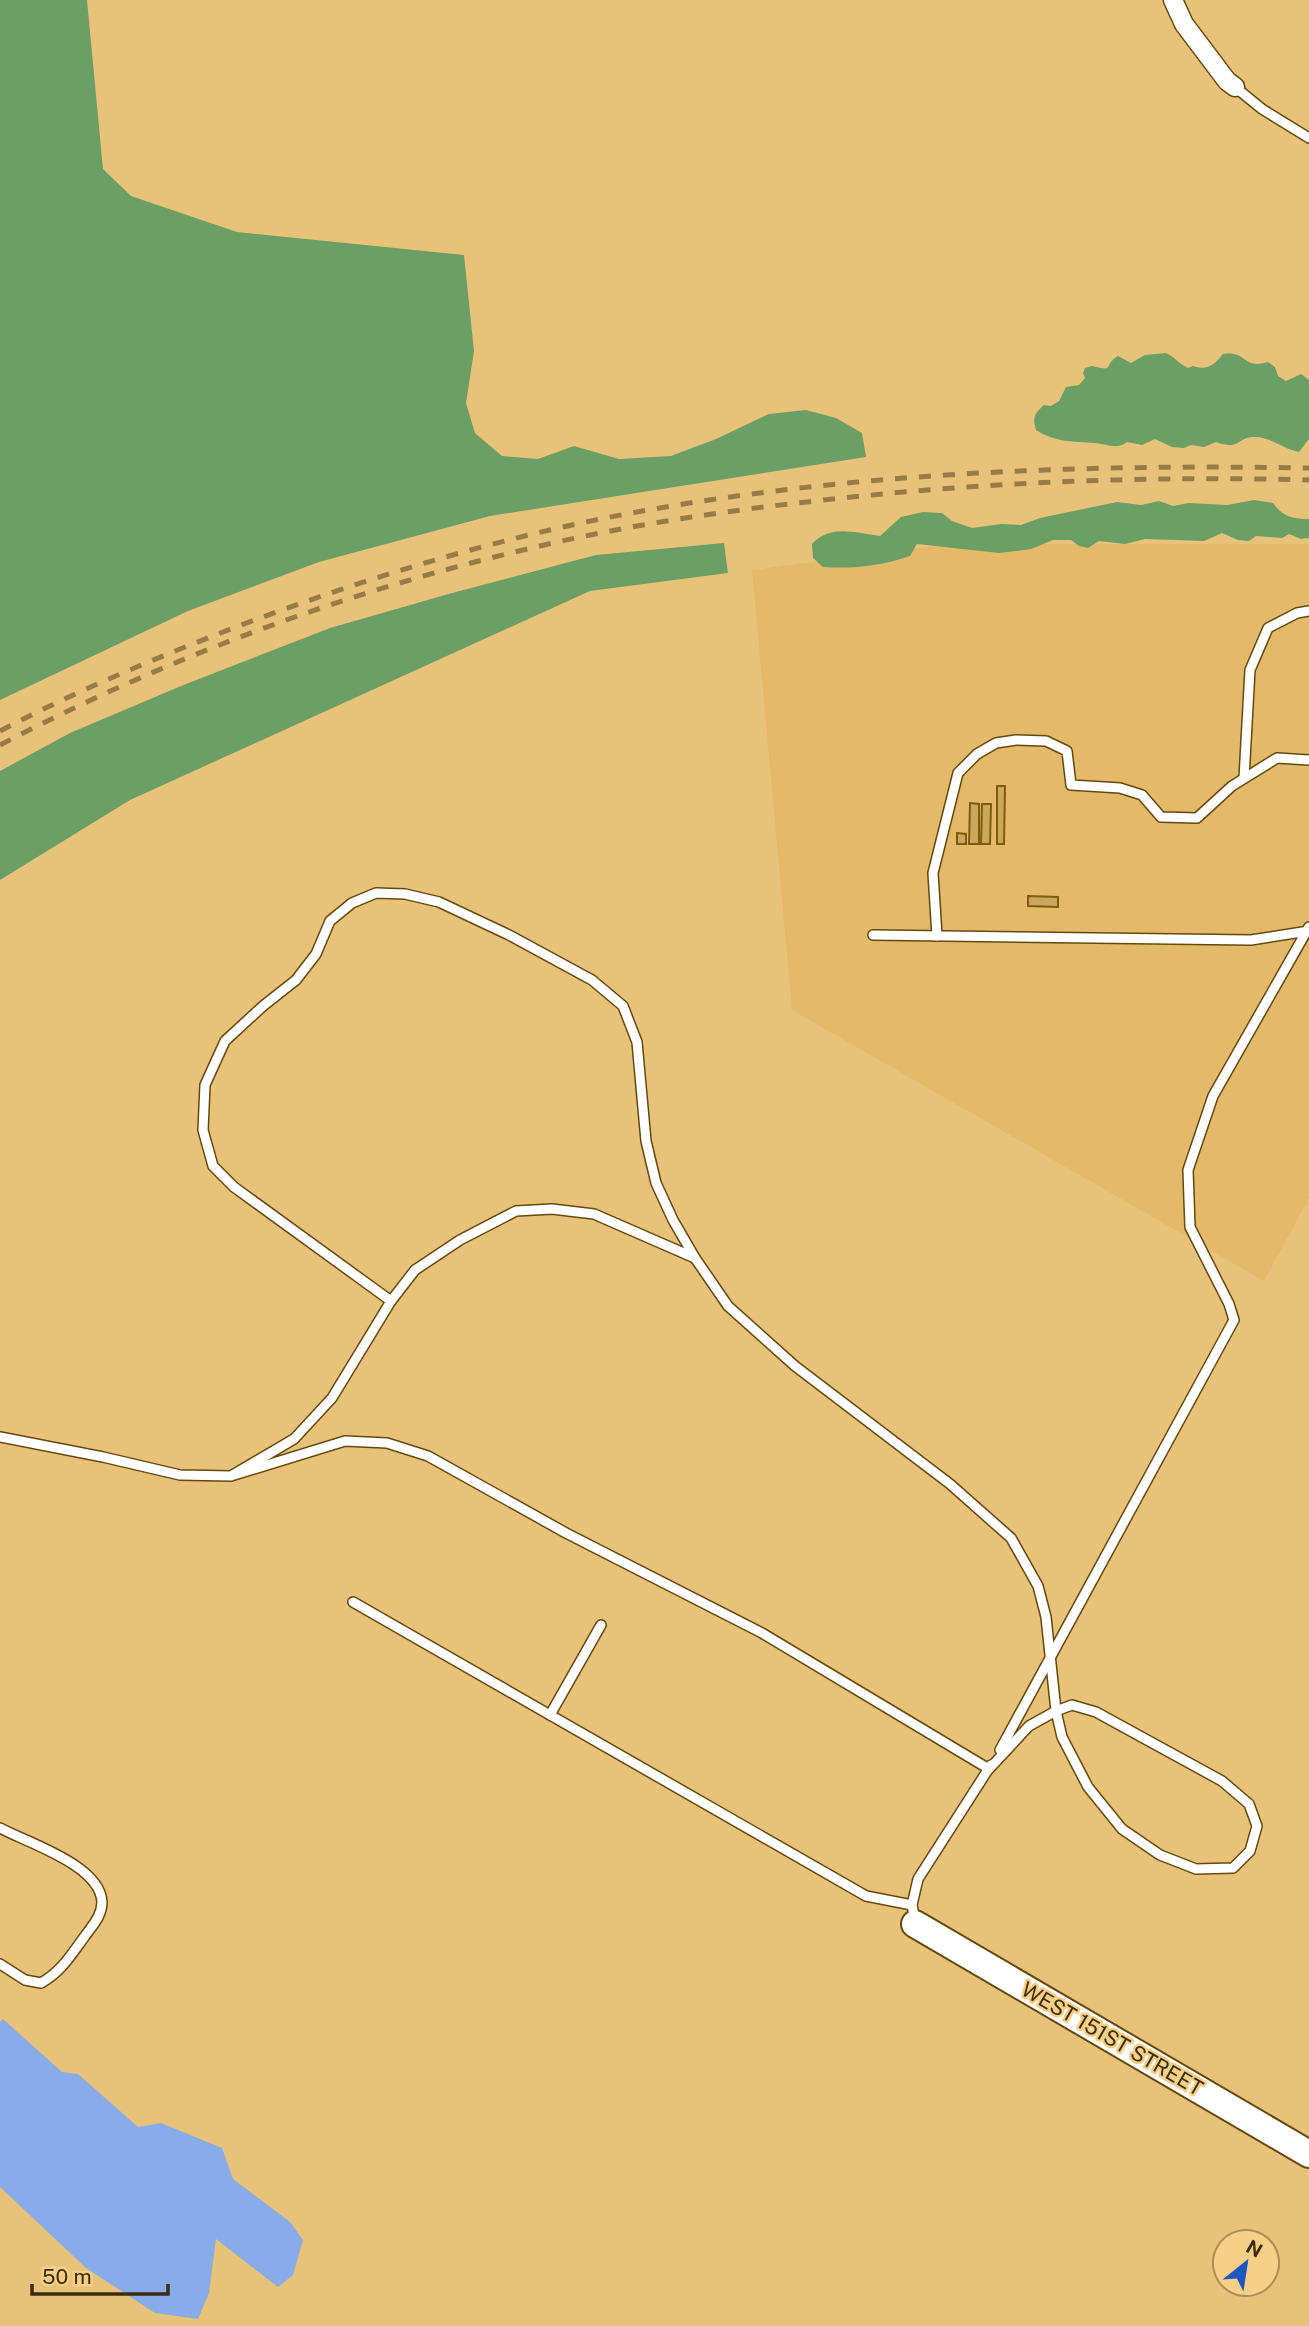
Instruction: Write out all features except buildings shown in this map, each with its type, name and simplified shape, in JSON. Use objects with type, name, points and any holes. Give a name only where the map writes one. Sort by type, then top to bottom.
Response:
[{"type":"street","points":[[1174,0],[1184,24],[1227,81],[1235,87]]},
{"type":"street","name":"WEST 151ST STREET","points":[[914,1915],[1309,2154]]},
{"type":"lane","points":[[1235,87],[1262,109],[1309,138]]},
{"type":"lane","points":[[1244,778],[1250,670],[1268,628],[1297,613],[1309,611]]},
{"type":"lane","points":[[937,936],[933,873],[958,773],[977,754],[996,743],[1016,740],[1046,741],[1067,751],[1071,785],[1120,788],[1142,795],[1161,817],[1197,818],[1232,786],[1277,758],[1309,760]]},
{"type":"lane","points":[[391,1301],[234,1187],[213,1166],[203,1130],[205,1085],[225,1041],[296,980],[316,954],[330,920],[352,903],[376,893],[405,894],[439,902],[509,935],[592,980],[623,1006],[637,1042],[646,1141],[656,1183],[695,1258],[728,1306],[794,1366],[950,1484],[1012,1538],[1038,1586],[1046,1617],[1056,1711],[1062,1737],[1088,1787],[1122,1829],[1160,1855],[1196,1869],[1233,1868],[1250,1851],[1257,1826],[1250,1804],[1222,1781],[1096,1712],[1072,1705],[1056,1711],[1029,1726],[989,1769]]},
{"type":"lane","points":[[873,935],[1251,940],[1308,930]]},
{"type":"lane","points":[[353,1602],[866,1896],[914,1915],[918,1879],[989,1769],[1234,1320],[1229,1304],[1190,1227],[1188,1170],[1213,1096],[1308,930]]},
{"type":"lane","points":[[230,1476],[294,1438],[332,1398],[391,1301],[415,1270],[460,1240],[516,1211],[552,1209],[594,1214],[695,1258]]},
{"type":"lane","points":[[1,1439],[103,1457],[180,1475],[230,1476],[345,1441],[387,1443],[428,1456],[566,1533],[762,1633],[989,1769]]},
{"type":"lane","points":[[550,1716],[601,1625]]},
{"type":"lane","points":[[0,1828],[70,1862],[95,1882],[102,1902],[99,1918],[57,1973],[41,1983],[25,1979],[0,1964]]},
{"type":"shaded area","points":[[949,544],[1309,544],[1309,1198],[1264,1281],[792,1010],[752,570]]},
{"type":"green space","points":[[0,0],[87,0],[103,169],[131,196],[237,232],[464,255],[474,351],[466,403],[475,433],[502,456],[538,459],[574,446],[619,459],[671,456],[716,439],[769,414],[806,410],[836,418],[862,433],[866,457],[490,516],[319,562],[188,611],[0,700]]},
{"type":"green space","points":[[1166,353],[1188,368],[1206,367],[1223,354],[1230,354],[1252,363],[1268,362],[1275,367],[1278,376],[1286,381],[1301,374],[1309,380],[1309,439],[1299,452],[1255,437],[1230,445],[1216,442],[1204,447],[1172,447],[1155,439],[1142,445],[1127,442],[1115,446],[1058,439],[1036,430],[1034,418],[1038,410],[1044,405],[1051,406],[1059,401],[1066,387],[1079,385],[1085,378],[1085,368],[1107,368],[1118,356],[1131,363],[1145,355]]},
{"type":"green space","points":[[1254,500],[1273,503],[1289,516],[1309,519],[1309,538],[1301,539],[1289,534],[1282,538],[1256,536],[1249,541],[1238,540],[1222,533],[1204,541],[1145,539],[1125,544],[1099,541],[1088,548],[1071,540],[1053,540],[1031,549],[999,553],[917,544],[910,556],[846,568],[823,567],[813,558],[812,544],[827,534],[844,531],[880,536],[901,517],[923,512],[942,513],[952,521],[972,528],[1001,524],[1021,525],[1040,518],[1117,502],[1141,505],[1159,501],[1173,506],[1189,503],[1227,505]]},
{"type":"green space","points":[[724,543],[728,573],[590,591],[130,800],[0,880],[0,771],[70,733],[330,628],[596,555]]},
{"type":"water","points":[[3,2019],[62,2072],[78,2074],[138,2127],[161,2123],[222,2148],[233,2179],[290,2222],[303,2240],[293,2275],[278,2287],[216,2239],[209,2293],[198,2319],[155,2313],[86,2268],[0,2187],[0,2022]]},
{"type":"railway","points":[[0,731],[146,663],[236,627],[429,562],[576,524],[711,500],[881,480],[1052,470],[1309,468]]},
{"type":"railway","points":[[0,745],[130,682],[264,628],[332,604],[470,563],[580,537],[741,510],[918,491],[1085,481],[1309,480]]}]
